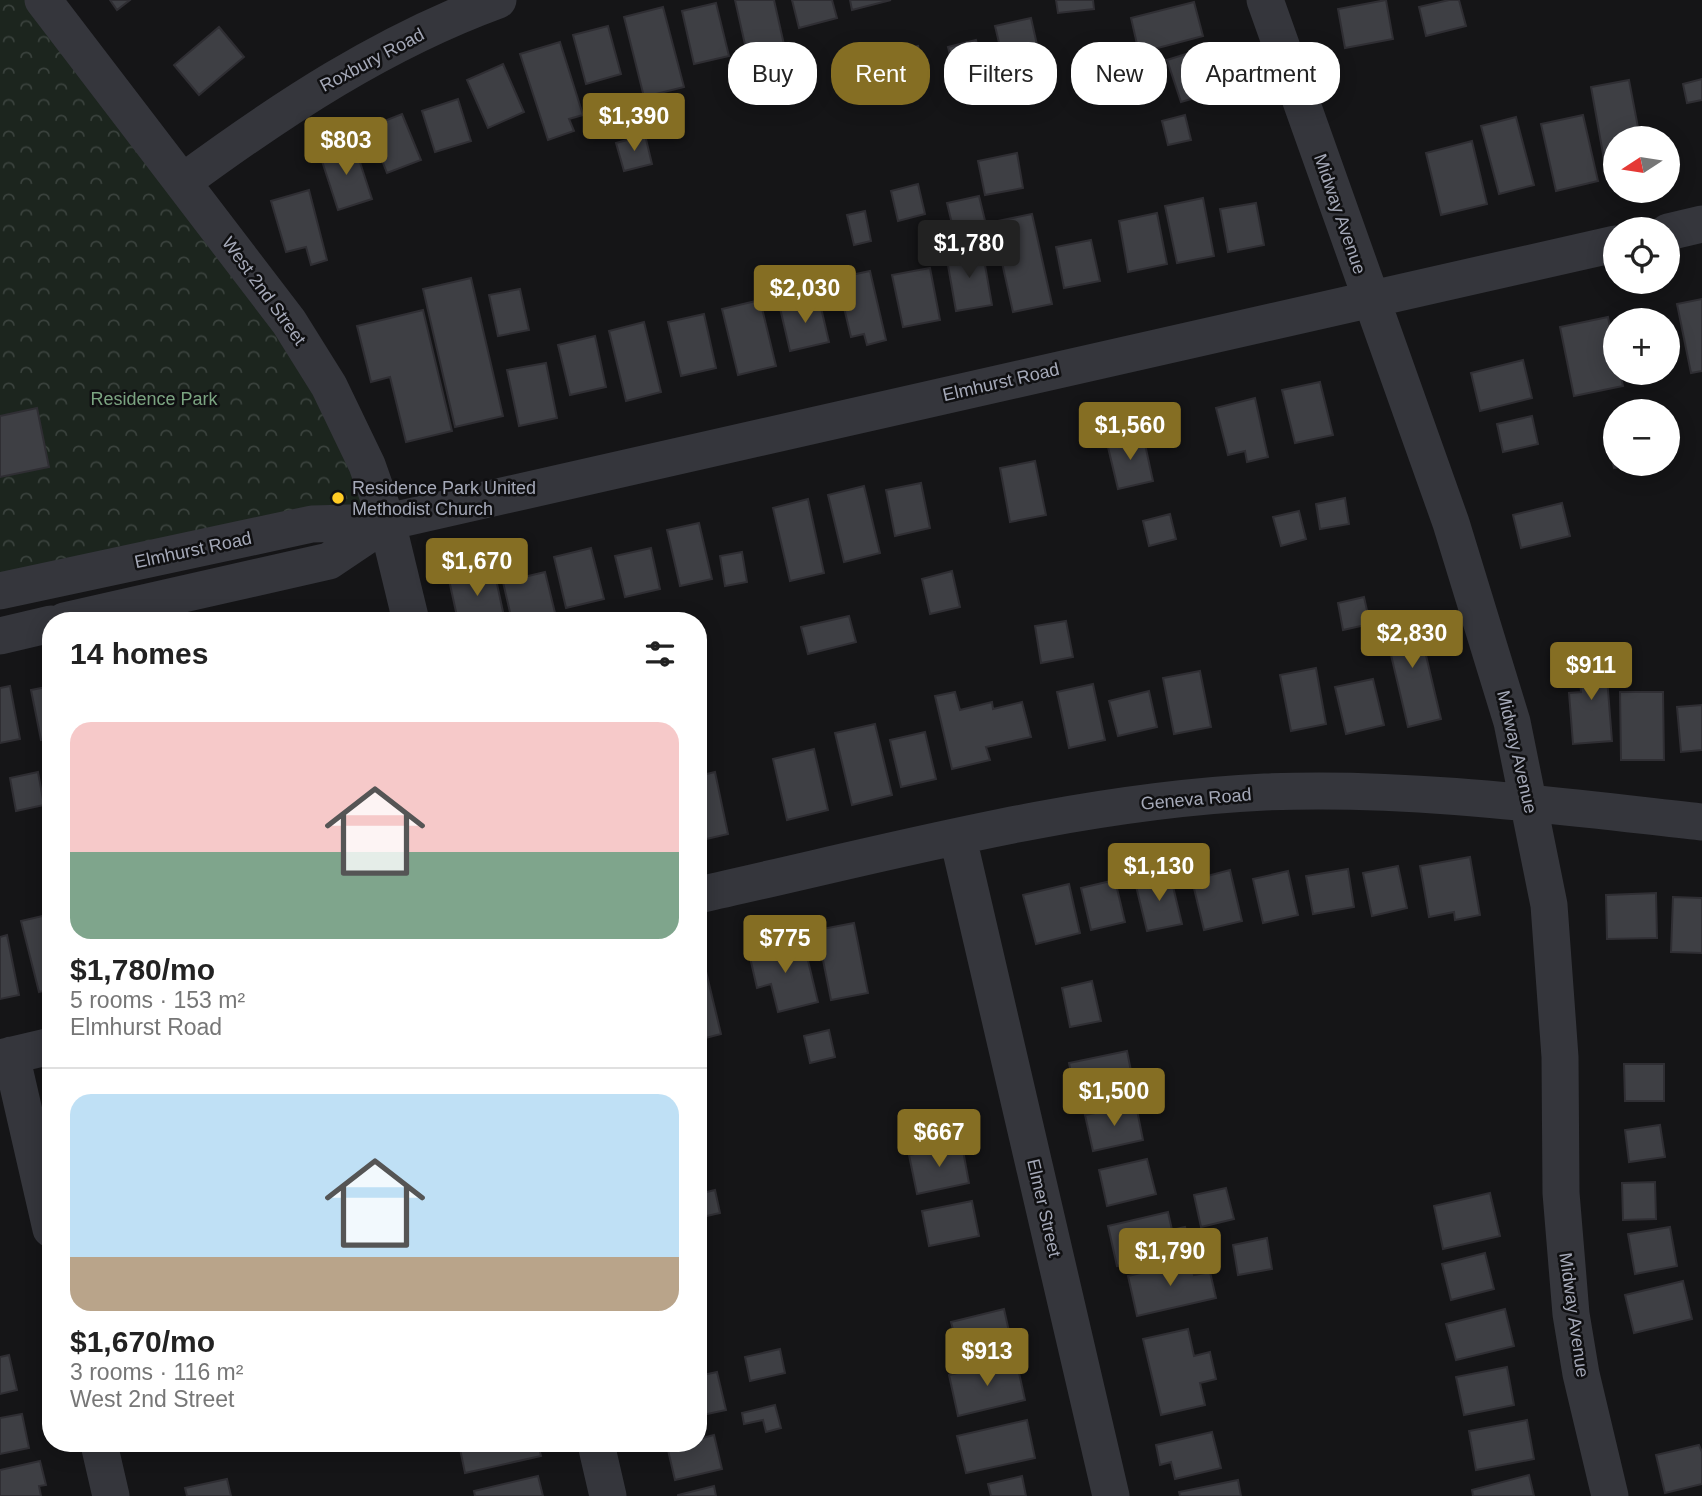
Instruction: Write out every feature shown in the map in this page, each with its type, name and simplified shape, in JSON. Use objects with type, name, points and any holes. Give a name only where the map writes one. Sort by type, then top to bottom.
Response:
[{"type":"street","name":"West 2nd Street","points":[[43,0],[184,181],[289,322],[329,386],[367,466],[387,522],[409,612]]},
{"type":"street","name":"Roxbury Road","points":[[184,181],[268,120],[320,87],[429,29],[498,0]]},
{"type":"street","name":"Midway Avenue","points":[[1265,0],[1481,616],[1512,722],[1531,804],[1549,905],[1560,1057],[1561,1192],[1570,1302],[1581,1374],[1609,1496]]},
{"type":"street","points":[[1680,229],[1702,224]]},
{"type":"street","name":"Elmhurst Road","points":[[0,591],[312,524],[387,522],[1603,247]]},
{"type":"street","name":"Elmhurst Road","points":[[104,612],[330,561],[387,522]]},
{"type":"street","points":[[0,636],[42,626]]},
{"type":"street","name":"Geneva Road","points":[[707,893],[1119,806],[1263,792],[1350,791],[1467,796],[1702,822]]},
{"type":"street","name":"Elmer Street","points":[[958,838],[1111,1496]]},
{"type":"street","points":[[42,1048],[6,1056],[42,1194]]},
{"type":"street","points":[[101,1452],[111,1496]]},
{"type":"street","points":[[598,1452],[608,1496]]},
{"type":"green space","name":"Residence Park","points":[[0,0],[43,0],[289,322],[387,522],[0,591]]},
{"type":"building","points":[[110,0],[130,0],[117,10]]},
{"type":"building","points":[[735,0],[774,0],[783,42],[744,42]]},
{"type":"building","points":[[792,0],[832,0],[837,18],[799,28]]},
{"type":"building","points":[[850,0],[891,0],[852,10]]},
{"type":"building","points":[[1056,0],[1093,0],[1094,9],[1058,13]]},
{"type":"building","points":[[1386,0],[1393,39],[1345,48],[1338,9]]},
{"type":"building","points":[[1459,0],[1466,26],[1426,36],[1419,7]]},
{"type":"building","points":[[1194,2],[1203,36],[1167,46],[1167,42],[1136,42],[1131,18]]},
{"type":"building","points":[[716,3],[728,56],[694,64],[682,11]]},
{"type":"building","points":[[663,7],[684,87],[644,97],[624,17]]},
{"type":"building","points":[[1031,18],[1036,42],[999,42],[995,26]]},
{"type":"building","points":[[608,26],[621,74],[586,84],[573,35]]},
{"type":"building","points":[[219,27],[244,57],[199,95],[174,65]]},
{"type":"building","points":[[560,42],[583,115],[569,119],[574,131],[548,140],[520,54]]},
{"type":"building","points":[[1181,56],[1181,102],[1167,60]]},
{"type":"building","points":[[503,64],[524,112],[488,128],[467,80]]},
{"type":"building","points":[[1702,79],[1702,100],[1687,103],[1683,84]]},
{"type":"building","points":[[1629,80],[1638,126],[1603,126],[1603,154],[1591,87]]},
{"type":"building","points":[[458,99],[471,141],[435,152],[422,111]]},
{"type":"building","points":[[402,114],[421,160],[387,173],[369,127]]},
{"type":"building","points":[[1185,115],[1191,140],[1168,145],[1162,121]]},
{"type":"building","points":[[1583,115],[1598,181],[1556,191],[1541,124]]},
{"type":"building","points":[[1516,117],[1534,185],[1499,194],[1481,126]]},
{"type":"building","points":[[645,135],[652,164],[624,171],[616,143]]},
{"type":"building","points":[[1472,141],[1487,204],[1441,215],[1426,153]]},
{"type":"building","points":[[354,144],[372,199],[338,210],[320,155]]},
{"type":"building","points":[[1017,153],[1023,188],[985,195],[978,161]]},
{"type":"building","points":[[918,184],[925,214],[898,221],[891,191]]},
{"type":"building","points":[[309,190],[327,260],[311,265],[306,247],[286,252],[271,201]]},
{"type":"building","points":[[979,196],[989,237],[957,245],[947,203]]},
{"type":"building","points":[[1203,198],[1214,256],[1177,263],[1165,206]]},
{"type":"building","points":[[1256,203],[1264,245],[1228,252],[1220,209]]},
{"type":"building","points":[[865,211],[871,241],[854,245],[847,215]]},
{"type":"building","points":[[1157,213],[1167,264],[1128,272],[1119,221]]},
{"type":"building","points":[[1032,214],[1052,304],[1013,312],[993,222]]},
{"type":"building","points":[[1091,240],[1100,281],[1064,288],[1056,247]]},
{"type":"building","points":[[982,248],[992,305],[956,311],[946,254]]},
{"type":"building","points":[[930,268],[940,320],[903,327],[892,275]]},
{"type":"building","points":[[870,271],[886,340],[867,345],[864,334],[851,337],[837,278]]},
{"type":"building","points":[[471,278],[503,416],[455,427],[423,289]]},
{"type":"building","points":[[520,289],[529,330],[498,336],[489,295]]},
{"type":"building","points":[[819,299],[829,342],[790,351],[780,308]]},
{"type":"building","points":[[1702,299],[1702,371],[1691,373],[1680,308],[1677,304]]},
{"type":"building","points":[[760,300],[776,366],[738,375],[722,309]]},
{"type":"building","points":[[423,310],[452,431],[406,442],[390,377],[371,382],[357,326]]},
{"type":"building","points":[[704,314],[716,368],[681,376],[668,322]]},
{"type":"building","points":[[1603,318],[1603,385],[1623,386],[1574,396],[1560,327]]},
{"type":"building","points":[[644,322],[661,392],[626,401],[609,331]]},
{"type":"building","points":[[595,336],[606,387],[570,395],[558,345]]},
{"type":"building","points":[[1523,360],[1532,398],[1480,411],[1471,373]]},
{"type":"building","points":[[546,363],[557,418],[519,426],[507,370]]},
{"type":"building","points":[[1320,382],[1333,435],[1295,443],[1282,390]]},
{"type":"building","points":[[1255,398],[1268,457],[1247,462],[1245,451],[1228,455],[1216,408]]},
{"type":"building","points":[[37,408],[49,467],[0,477],[0,416]]},
{"type":"building","points":[[1532,416],[1538,444],[1503,452],[1497,424]]},
{"type":"building","points":[[1143,435],[1153,481],[1118,489],[1107,443]]},
{"type":"building","points":[[1035,461],[1046,515],[1010,522],[1000,468]]},
{"type":"building","points":[[921,483],[930,528],[895,536],[886,490]]},
{"type":"building","points":[[864,486],[880,553],[844,562],[828,495]]},
{"type":"building","points":[[1345,498],[1349,524],[1320,529],[1316,504]]},
{"type":"building","points":[[808,499],[824,573],[790,581],[773,508]]},
{"type":"building","points":[[1562,503],[1570,536],[1521,548],[1513,515]]},
{"type":"building","points":[[1299,511],[1306,539],[1281,546],[1273,517]]},
{"type":"building","points":[[1170,514],[1176,539],[1149,546],[1143,521]]},
{"type":"building","points":[[699,523],[712,579],[680,586],[667,530]]},
{"type":"building","points":[[591,548],[604,599],[566,608],[554,557]]},
{"type":"building","points":[[651,548],[660,589],[625,597],[615,556]]},
{"type":"building","points":[[742,552],[747,582],[725,586],[720,556]]},
{"type":"building","points":[[494,570],[503,612],[456,612],[449,580]]},
{"type":"building","points":[[952,571],[960,607],[930,614],[922,579]]},
{"type":"building","points":[[545,572],[555,612],[510,612],[503,582]]},
{"type":"building","points":[[1364,597],[1370,624],[1343,630],[1338,603]]},
{"type":"building","points":[[1416,613],[1441,719],[1408,727],[1383,621]]},
{"type":"building","points":[[849,616],[856,642],[808,654],[801,627]]},
{"type":"building","points":[[1066,621],[1073,657],[1041,663],[1035,626]]},
{"type":"building","points":[[1605,652],[1612,741],[1573,744],[1569,693],[1581,692],[1578,654]]},
{"type":"building","points":[[1316,668],[1326,724],[1291,731],[1280,675]]},
{"type":"building","points":[[1200,671],[1211,727],[1174,734],[1163,678]]},
{"type":"building","points":[[1373,679],[1384,725],[1346,734],[1335,687]]},
{"type":"building","points":[[1093,684],[1105,740],[1069,748],[1057,692]]},
{"type":"building","points":[[10,686],[20,739],[0,743],[0,688]]},
{"type":"building","points":[[42,688],[42,740],[41,740],[31,690]]},
{"type":"building","points":[[1149,691],[1157,727],[1118,736],[1109,701]]},
{"type":"building","points":[[955,692],[960,710],[992,702],[993,709],[1022,702],[1031,737],[986,747],[990,760],[952,769],[935,696]]},
{"type":"building","points":[[1620,692],[1663,692],[1664,760],[1621,760]]},
{"type":"building","points":[[1702,705],[1702,750],[1681,752],[1677,707]]},
{"type":"building","points":[[875,724],[892,795],[852,805],[835,733]]},
{"type":"building","points":[[925,732],[936,779],[901,787],[890,740]]},
{"type":"building","points":[[814,749],[828,810],[787,820],[773,759]]},
{"type":"building","points":[[38,772],[42,805],[16,811],[10,778]]},
{"type":"building","points":[[715,772],[728,834],[707,839],[707,774]]},
{"type":"building","points":[[1470,857],[1480,915],[1455,920],[1454,912],[1429,917],[1420,866]]},
{"type":"building","points":[[1398,866],[1407,908],[1372,916],[1363,873]]},
{"type":"building","points":[[1348,869],[1354,907],[1313,914],[1306,876]]},
{"type":"building","points":[[1230,870],[1242,921],[1204,930],[1192,880]]},
{"type":"building","points":[[1288,871],[1298,915],[1263,923],[1253,879]]},
{"type":"building","points":[[1170,874],[1182,924],[1147,931],[1135,882]]},
{"type":"building","points":[[1115,880],[1125,922],[1091,930],[1081,888]]},
{"type":"building","points":[[1069,884],[1080,933],[1036,944],[1023,895]]},
{"type":"building","points":[[1656,893],[1657,938],[1607,939],[1606,895]]},
{"type":"building","points":[[1673,897],[1702,898],[1702,953],[1671,952]]},
{"type":"building","points":[[42,916],[42,991],[39,992],[21,921]]},
{"type":"building","points":[[854,923],[868,993],[831,1000],[817,930]]},
{"type":"building","points":[[7,935],[19,995],[0,999],[0,937]]},
{"type":"building","points":[[803,940],[818,1002],[778,1012],[771,984],[757,988],[749,953]]},
{"type":"building","points":[[707,975],[721,1034],[707,1038]]},
{"type":"building","points":[[1092,981],[1101,1021],[1070,1027],[1062,988]]},
{"type":"building","points":[[829,1030],[835,1057],[810,1063],[804,1036]]},
{"type":"building","points":[[1127,1051],[1134,1086],[1076,1098],[1069,1063]]},
{"type":"building","points":[[1624,1064],[1664,1064],[1664,1101],[1625,1101]]},
{"type":"building","points":[[1136,1105],[1143,1140],[1093,1151],[1085,1115]]},
{"type":"building","points":[[1660,1125],[1665,1157],[1629,1162],[1625,1130]]},
{"type":"building","points":[[962,1145],[969,1183],[917,1194],[909,1155]]},
{"type":"building","points":[[1147,1159],[1156,1194],[1107,1206],[1099,1170]]},
{"type":"building","points":[[1655,1182],[1656,1219],[1623,1220],[1622,1183]]},
{"type":"building","points":[[1226,1188],[1234,1219],[1201,1227],[1194,1195]]},
{"type":"building","points":[[715,1190],[720,1213],[707,1216],[707,1192]]},
{"type":"building","points":[[1490,1193],[1500,1236],[1443,1249],[1434,1206]]},
{"type":"building","points":[[972,1201],[979,1236],[929,1246],[922,1211]]},
{"type":"building","points":[[1168,1212],[1172,1230],[1185,1227],[1190,1249],[1117,1266],[1108,1226]]},
{"type":"building","points":[[1670,1227],[1677,1266],[1635,1274],[1628,1234]]},
{"type":"building","points":[[1267,1238],[1272,1269],[1238,1275],[1233,1245]]},
{"type":"building","points":[[1485,1253],[1494,1289],[1451,1300],[1442,1264]]},
{"type":"building","points":[[1191,1261],[1194,1275],[1210,1272],[1216,1298],[1137,1316],[1128,1276]]},
{"type":"building","points":[[1683,1281],[1692,1319],[1634,1333],[1625,1295]]},
{"type":"building","points":[[1004,1309],[1012,1345],[960,1357],[951,1322]]},
{"type":"building","points":[[1505,1309],[1514,1346],[1456,1360],[1446,1324]]},
{"type":"building","points":[[1188,1329],[1194,1356],[1210,1352],[1216,1379],[1200,1383],[1205,1405],[1161,1415],[1143,1339]]},
{"type":"building","points":[[780,1349],[785,1373],[750,1381],[745,1357]]},
{"type":"building","points":[[9,1355],[17,1390],[0,1394],[0,1357]]},
{"type":"building","points":[[1016,1359],[1025,1400],[958,1416],[949,1375]]},
{"type":"building","points":[[1507,1367],[1514,1405],[1464,1415],[1456,1377]]},
{"type":"building","points":[[717,1372],[726,1410],[707,1414],[707,1374]]},
{"type":"building","points":[[775,1405],[781,1428],[766,1432],[763,1420],[744,1424],[742,1413]]},
{"type":"building","points":[[22,1414],[29,1448],[0,1454],[0,1418]]},
{"type":"building","points":[[1027,1420],[1035,1458],[966,1473],[957,1436]]},
{"type":"building","points":[[1527,1420],[1534,1459],[1476,1470],[1469,1431]]},
{"type":"building","points":[[1212,1432],[1221,1468],[1175,1479],[1171,1462],[1160,1465],[1156,1445]]},
{"type":"building","points":[[714,1435],[722,1469],[675,1480],[668,1452],[707,1452],[707,1437]]},
{"type":"building","points":[[1699,1445],[1702,1452],[1702,1484],[1665,1493],[1656,1455]]},
{"type":"building","points":[[461,1452],[540,1452],[541,1456],[465,1473]]},
{"type":"building","points":[[40,1461],[46,1485],[39,1486],[41,1496],[0,1496],[0,1470]]},
{"type":"building","points":[[1529,1475],[1534,1496],[1473,1496],[1472,1490]]},
{"type":"building","points":[[538,1476],[543,1496],[475,1496],[474,1491]]},
{"type":"building","points":[[1022,1476],[1026,1496],[991,1496],[988,1484]]},
{"type":"building","points":[[227,1479],[231,1496],[187,1496],[185,1488]]},
{"type":"building","points":[[1238,1480],[1241,1496],[1180,1496],[1179,1492]]},
{"type":"building","points":[[714,1486],[716,1496],[678,1496],[678,1495]]},
{"type":"place","name":"Residence Park United Methodist Church","points":[[338,498]]}]
